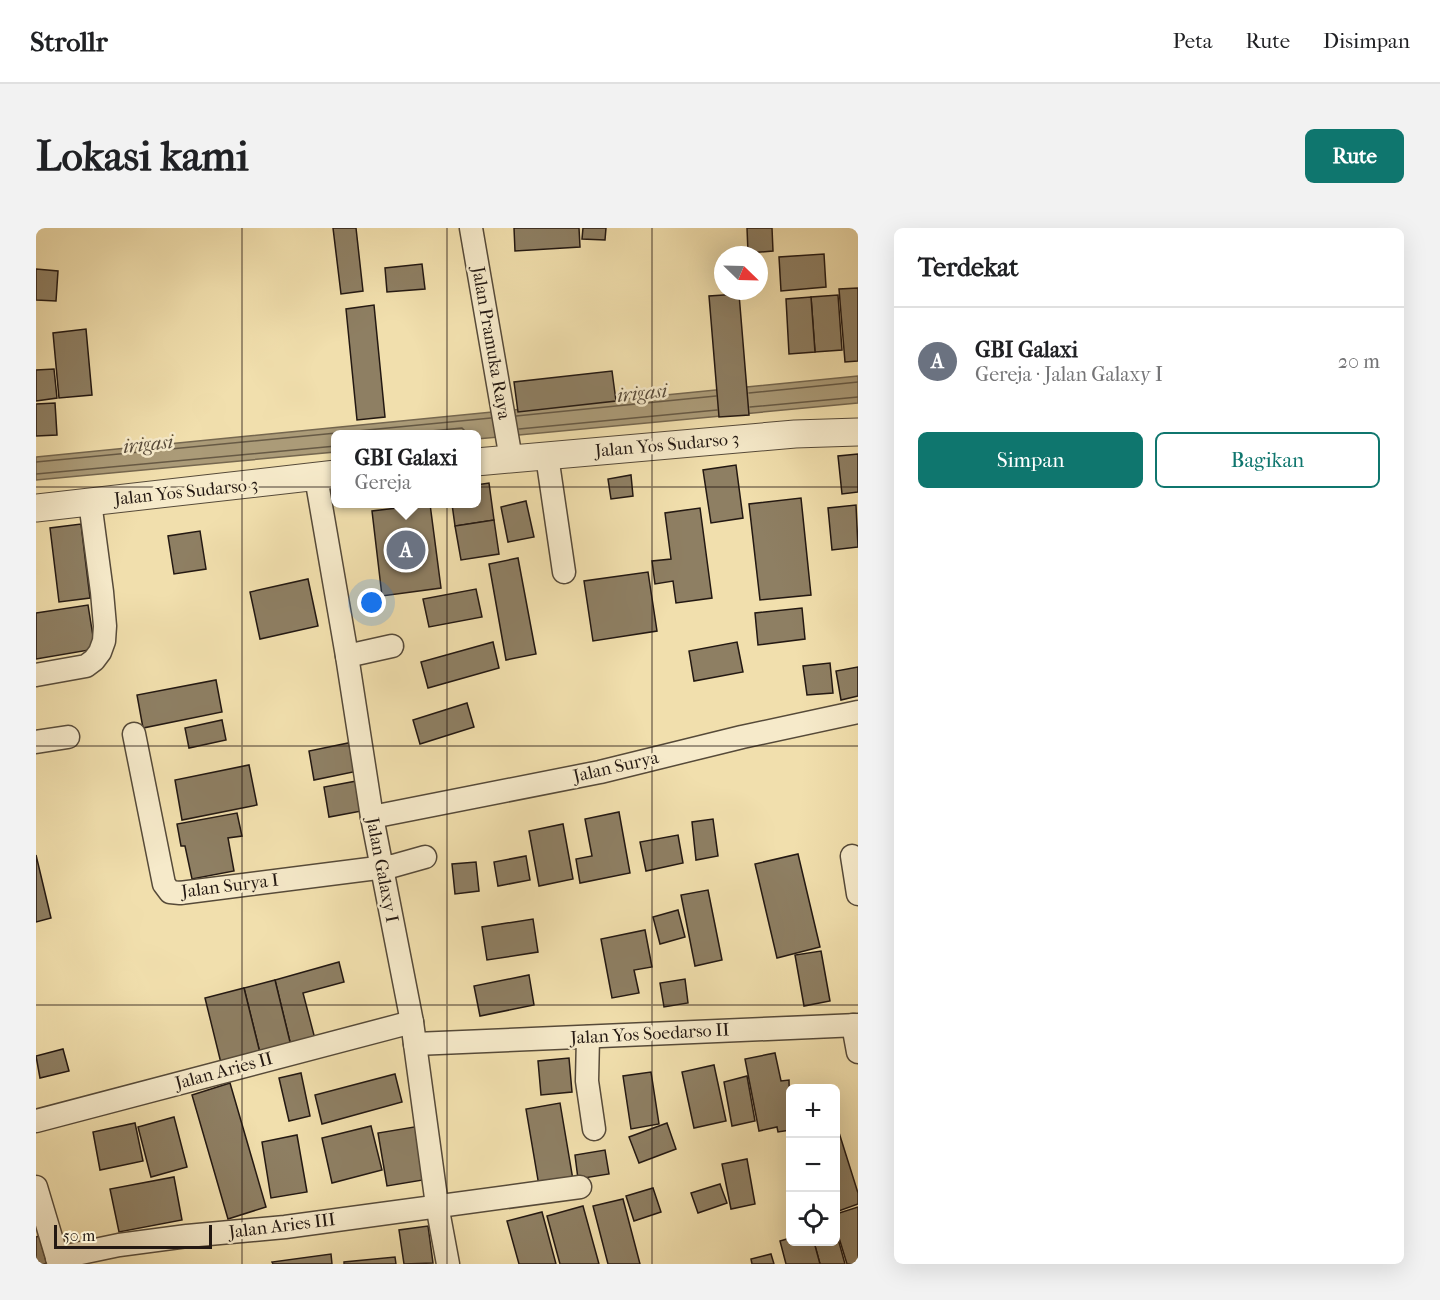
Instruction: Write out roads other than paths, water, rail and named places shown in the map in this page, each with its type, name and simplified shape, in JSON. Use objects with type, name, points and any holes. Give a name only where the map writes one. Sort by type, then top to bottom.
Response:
[{"type":"street","name":"Jalan Pramuka Raya","points":[[471,228],[510,456]]},
{"type":"street","name":"Jalan Yos Sudarso 3","points":[[481,461],[510,456],[547,456],[795,434],[858,432]]},
{"type":"street","points":[[547,456],[564,572]]},
{"type":"street","name":"Jalan Yos Sudarso 3","points":[[36,508],[326,476]]},
{"type":"street","name":"Jalan Galaxy I","points":[[326,476],[331,497]]},
{"type":"street","points":[[36,675],[86,666],[100,652],[104,641],[102,592],[90,502]]},
{"type":"street","name":"Jalan Galaxy I","points":[[333,508],[367,651],[383,814],[402,863],[423,1039],[437,1205],[448,1264]]},
{"type":"street","name":"Jalan Surya","points":[[383,814],[600,772],[742,737],[858,712]]},
{"type":"street","name":"Jalan Surya I","points":[[134,734],[164,884],[170,892],[180,893],[402,863]]},
{"type":"street","points":[[36,742],[68,738]]},
{"type":"street","points":[[852,856],[858,894]]},
{"type":"street","points":[[855,1025],[858,1052]]},
{"type":"street","name":"Jalan Yos Soedarso II","points":[[423,1039],[588,1037],[855,1025]]},
{"type":"street","points":[[588,1037],[587,1081],[594,1129]]},
{"type":"street","name":"Jalan Aries II","points":[[36,1120],[423,1039]]},
{"type":"street","points":[[36,1187],[58,1261]]},
{"type":"street","name":"Jalan Aries III","points":[[58,1261],[119,1245],[285,1227],[580,1187]]},
{"type":"water","points":[[858,376],[858,403],[481,439],[481,430],[331,430],[331,452],[36,480],[36,457]]},
{"type":"place","name":"GBI Galaxi","points":[[406,550]]},
{"type":"water label","name":"irigasi","points":[[642,393]]},
{"type":"water label","name":"irigasi","points":[[148,444]]}]
